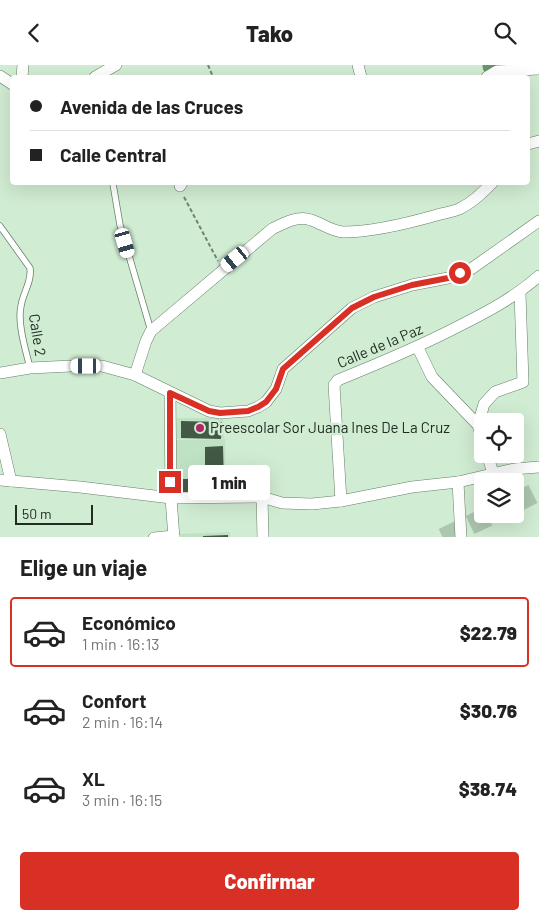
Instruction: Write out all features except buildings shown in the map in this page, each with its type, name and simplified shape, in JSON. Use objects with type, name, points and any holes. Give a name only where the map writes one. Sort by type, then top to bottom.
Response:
[{"type":"street","points":[[98,75],[116,65]]},
{"type":"street","points":[[490,75],[497,71],[539,69]]},
{"type":"street","points":[[135,375],[151,331],[272,229],[288,221],[301,218],[312,220],[330,229],[342,232],[366,230],[419,220],[459,209],[478,197],[490,185]]},
{"type":"street","points":[[0,373],[30,368],[71,365],[102,366],[135,375],[209,411],[220,413],[248,411],[266,402],[276,389],[283,369],[352,308],[374,297],[412,285],[448,278],[471,269],[539,221]]},
{"type":"street","name":"Calle de la Paz","points":[[341,501],[334,385],[338,380],[418,348],[520,293],[539,277]]},
{"type":"street","points":[[481,413],[484,404],[495,392],[524,382],[520,293]]},
{"type":"street","points":[[418,348],[432,377],[474,421]]},
{"type":"street","points":[[154,537],[174,537],[171,498],[170,393]]},
{"type":"street","points":[[0,435],[5,480],[171,498],[262,497],[282,503],[312,504],[341,501],[412,487],[458,482],[474,478]]},
{"type":"street","points":[[490,463],[493,473],[539,467]]},
{"type":"street","points":[[458,482],[461,537]]},
{"type":"street","points":[[262,497],[263,537]]},
{"type":"lane","points":[[113,185],[120,225],[151,331]]},
{"type":"lane","name":"Calle 2","points":[[0,226],[30,268],[31,277],[21,305],[20,316],[30,368]]},
{"type":"path","points":[[181,185],[180,191],[223,269]]},
{"type":"shaded area","name":"Preescolar Sor Juana Ines De La Cruz","points":[[177,418],[223,418],[224,438],[177,439]]},
{"type":"shaded area","points":[[225,439],[226,495],[177,496],[176,440]]},
{"type":"shaded area","points":[[230,532],[230,537],[179,537],[179,534]]},
{"type":"tunnel","points":[[524,498],[539,491]]},
{"type":"tunnel","points":[[445,537],[474,523]]},
{"type":"place","name":"Preescolar Sor Juana Ines De La Cruz","points":[[200,428]]},
{"type":"route","points":[[170,482],[170,393],[209,411],[220,413],[248,411],[258,407],[266,402],[276,389],[283,369],[352,308],[374,297],[412,285],[448,278],[460,273]]}]
